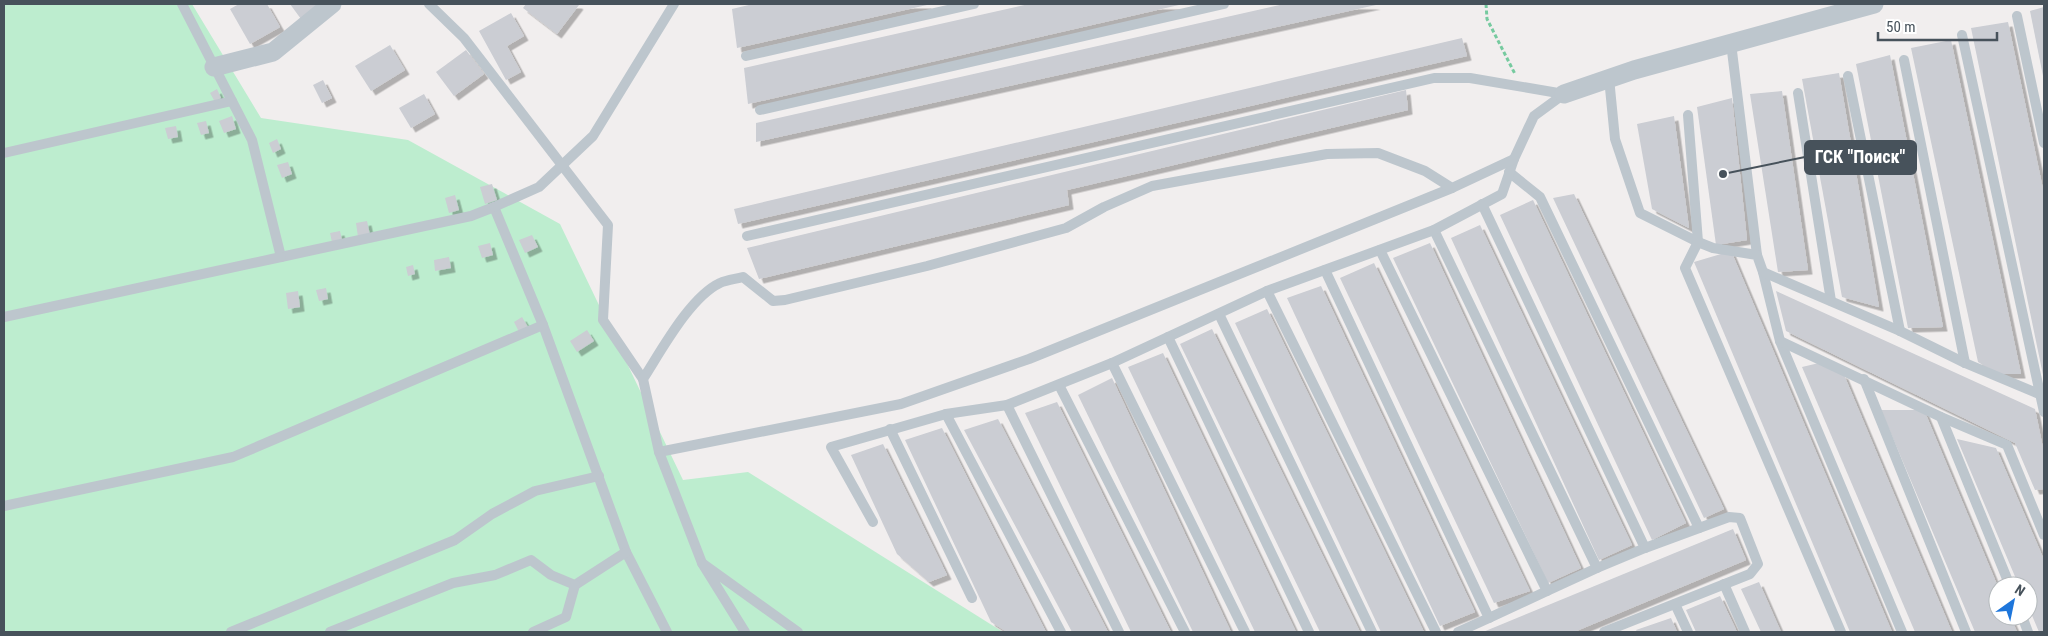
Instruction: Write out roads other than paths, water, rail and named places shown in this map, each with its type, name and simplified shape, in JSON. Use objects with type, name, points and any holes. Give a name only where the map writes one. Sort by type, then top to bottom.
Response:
[{"type":"street","points":[[214,67],[273,52],[332,4]]},
{"type":"street","points":[[1564,94],[1609,78],[1874,4]]},
{"type":"lane","points":[[182,4],[252,140],[281,257]]},
{"type":"lane","points":[[429,4],[464,38],[608,225],[603,320],[643,379],[659,452],[702,564],[744,632]]},
{"type":"lane","points":[[4,317],[471,216],[539,187],[593,136],[674,4]]},
{"type":"lane","points":[[746,56],[974,4]]},
{"type":"lane","points":[[760,110],[1224,4]]},
{"type":"lane","points":[[2017,16],[2044,143]]},
{"type":"lane","points":[[1962,35],[2043,396],[2044,412]]},
{"type":"lane","points":[[1731,43],[1757,255],[1780,341],[1902,632]]},
{"type":"lane","points":[[1904,60],[1965,363]]},
{"type":"lane","points":[[1848,76],[1900,331]]},
{"type":"lane","points":[[747,236],[1434,78],[1470,78],[1564,94]]},
{"type":"lane","points":[[1609,78],[1615,139],[1640,213],[1712,248],[1757,255]]},
{"type":"lane","points":[[1798,93],[1831,301]]},
{"type":"lane","points":[[873,522],[831,447],[946,414],[1007,405],[1112,363],[1268,291],[1434,230],[1502,194],[1514,159],[1534,116],[1564,94]]},
{"type":"lane","points":[[4,153],[232,101]]},
{"type":"lane","points":[[1688,115],[1698,242],[1685,268],[1841,632]]},
{"type":"lane","points":[[643,379],[697,300],[720,283],[743,277],[773,300],[785,300],[927,266],[1066,228],[1104,207],[1152,186],[1326,154],[1378,153],[1425,171],[1452,188]]},
{"type":"lane","points":[[659,452],[728,440],[901,404],[1029,359],[1452,188],[1514,159]]},
{"type":"lane","points":[[1509,172],[1540,197],[1699,528]]},
{"type":"lane","points":[[1482,204],[1645,548]]},
{"type":"lane","points":[[494,207],[543,325],[626,552],[667,632]]},
{"type":"lane","points":[[1434,230],[1597,568]]},
{"type":"lane","points":[[1380,250],[1547,591]]},
{"type":"lane","points":[[1325,270],[1489,618]]},
{"type":"lane","points":[[1763,272],[1900,331],[1965,363],[2043,396]]},
{"type":"lane","points":[[1268,291],[1436,632]]},
{"type":"lane","points":[[1219,314],[1372,632]]},
{"type":"lane","points":[[4,506],[233,457],[543,325]]},
{"type":"lane","points":[[1168,337],[1309,632]]},
{"type":"lane","points":[[1780,341],[1941,417],[2007,445],[2044,535]]},
{"type":"lane","points":[[1112,363],[1246,632]]},
{"type":"lane","points":[[1864,379],[1966,632]]},
{"type":"lane","points":[[1059,385],[1184,632]]},
{"type":"lane","points":[[1007,405],[1120,632]]},
{"type":"lane","points":[[946,414],[1061,632]]},
{"type":"lane","points":[[1941,417],[2006,576]]},
{"type":"lane","points":[[890,429],[972,598]]},
{"type":"lane","points":[[231,632],[455,540],[492,514],[535,491],[599,476]]},
{"type":"lane","points":[[1458,632],[1645,548],[1729,517],[1740,518],[1758,564],[1750,574],[1675,604],[1622,629],[1604,632]]},
{"type":"lane","points":[[533,632],[566,617],[574,585],[626,552]]},
{"type":"lane","points":[[330,632],[453,583],[495,575],[531,560],[551,575],[574,585]]},
{"type":"lane","points":[[702,564],[798,632]]},
{"type":"lane","points":[[1724,584],[1745,632]]},
{"type":"lane","points":[[1675,604],[1688,632]]},
{"type":"place","name":"ГСК \"Поиск\"","points":[[1723,174]]}]
